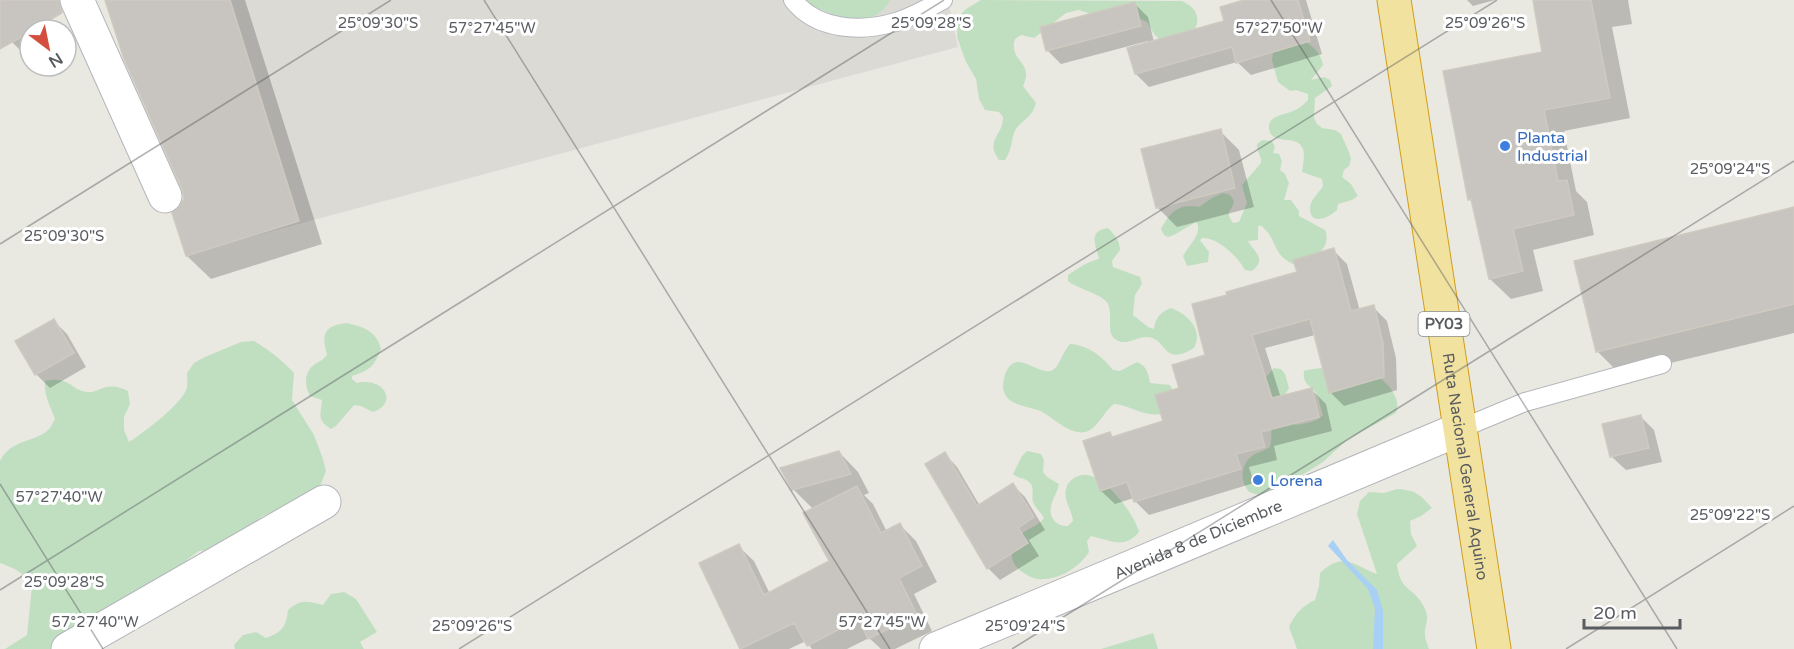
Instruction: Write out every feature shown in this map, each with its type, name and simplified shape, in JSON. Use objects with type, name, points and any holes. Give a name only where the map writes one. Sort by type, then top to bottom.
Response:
[{"type":"highway","name":"Ruta Nacional General Aquino","points":[[1394,0],[1494,649]]},
{"type":"street","points":[[77,0],[165,196]]},
{"type":"street","name":"Avenida 8 de Diciembre","points":[[936,649],[1460,429]]},
{"type":"street","points":[[68,649],[324,502]]},
{"type":"lane","points":[[793,0],[797,6],[823,22],[843,27],[865,28],[897,22],[943,0]]},
{"type":"lane","points":[[1460,429],[1525,402],[1662,364]]},
{"type":"shaded area","points":[[111,0],[948,0],[958,47],[209,248]]},
{"type":"green space","points":[[805,0],[890,0],[879,13],[869,18],[854,19],[817,8]]},
{"type":"green space","points":[[981,0],[1182,1],[1194,9],[1197,21],[1194,31],[1159,39],[1147,22],[1138,18],[1093,15],[1079,10],[1066,13],[1034,38],[1021,35],[1015,39],[1015,53],[1026,71],[1023,86],[1036,103],[1030,115],[1014,132],[1005,160],[999,160],[993,147],[1003,117],[999,112],[985,110],[979,99],[976,79],[966,62],[957,37],[958,17]]},
{"type":"green space","points":[[1303,40],[1316,50],[1323,65],[1311,80],[1324,77],[1330,80],[1332,86],[1315,98],[1314,118],[1322,128],[1335,130],[1341,134],[1351,159],[1342,177],[1351,184],[1358,196],[1338,204],[1337,210],[1321,219],[1313,217],[1310,205],[1323,186],[1322,179],[1302,172],[1304,154],[1300,144],[1279,139],[1271,134],[1269,129],[1269,124],[1274,118],[1295,110],[1308,100],[1308,94],[1296,90],[1290,91],[1278,82],[1272,60],[1274,47]]},
{"type":"green space","points":[[1262,140],[1272,141],[1275,147],[1273,153],[1279,154],[1282,161],[1280,170],[1285,174],[1289,183],[1284,200],[1291,200],[1299,211],[1299,216],[1325,230],[1327,237],[1323,249],[1313,257],[1293,264],[1281,256],[1270,235],[1260,225],[1258,240],[1248,241],[1259,259],[1259,263],[1252,271],[1245,270],[1238,259],[1221,244],[1202,238],[1200,240],[1209,252],[1208,262],[1187,266],[1183,256],[1197,235],[1196,222],[1168,237],[1161,229],[1164,223],[1176,210],[1186,206],[1199,207],[1223,193],[1230,195],[1234,201],[1229,213],[1230,219],[1233,223],[1239,222],[1247,203],[1242,185],[1261,163],[1257,144]]},
{"type":"green space","points":[[1108,228],[1120,247],[1112,261],[1113,267],[1140,277],[1142,284],[1135,295],[1133,315],[1154,329],[1157,318],[1171,308],[1183,314],[1192,323],[1197,335],[1194,348],[1176,355],[1170,353],[1153,338],[1142,337],[1127,342],[1115,339],[1112,336],[1109,308],[1105,300],[1068,281],[1068,275],[1099,259],[1095,236],[1097,232]]},
{"type":"green space","points":[[346,323],[368,330],[376,338],[381,349],[371,367],[352,376],[352,379],[357,383],[367,382],[381,387],[386,397],[381,408],[373,412],[354,405],[331,429],[321,420],[322,400],[310,396],[306,379],[311,367],[327,355],[324,337],[328,329]]},
{"type":"green space","points":[[254,341],[294,373],[292,400],[314,435],[323,459],[326,471],[321,484],[311,495],[261,517],[252,527],[212,550],[199,551],[188,559],[97,649],[5,649],[27,635],[32,586],[19,572],[0,563],[0,461],[17,444],[45,433],[50,428],[55,419],[46,397],[45,381],[61,380],[84,392],[111,387],[128,391],[130,404],[124,417],[124,430],[129,442],[179,401],[187,387],[187,373],[194,363],[241,342]]},
{"type":"green space","points":[[1070,344],[1094,353],[1113,370],[1120,371],[1137,362],[1145,368],[1150,383],[1170,385],[1173,391],[1164,413],[1145,413],[1114,404],[1093,428],[1079,432],[1069,429],[1039,410],[1014,403],[1009,399],[1005,394],[1003,383],[1004,376],[1012,364],[1017,362],[1041,370],[1053,370]]},
{"type":"green space","points":[[1327,365],[1374,380],[1381,379],[1394,394],[1397,403],[1396,413],[1348,439],[1323,462],[1286,485],[1262,496],[1249,492],[1244,483],[1243,468],[1254,455],[1270,447],[1271,439],[1270,423],[1261,383],[1274,368],[1281,369],[1289,388],[1283,398],[1295,425],[1310,422],[1323,415],[1317,395],[1306,383],[1304,371]]},
{"type":"green space","points":[[1027,451],[1041,454],[1044,460],[1043,472],[1059,484],[1051,507],[1051,516],[1059,525],[1068,526],[1073,521],[1065,493],[1066,487],[1074,478],[1085,475],[1095,477],[1111,489],[1132,516],[1139,532],[1128,541],[1122,542],[1091,536],[1087,541],[1089,552],[1073,569],[1059,576],[1037,579],[1019,569],[1015,566],[1012,557],[1015,543],[1021,535],[1044,518],[1033,502],[1031,485],[1028,481],[1013,474]]},
{"type":"green space","points":[[1397,489],[1417,494],[1432,508],[1410,521],[1411,534],[1417,546],[1397,564],[1404,585],[1420,600],[1426,611],[1425,635],[1429,649],[1297,649],[1289,627],[1299,611],[1315,600],[1320,573],[1328,566],[1342,561],[1377,574],[1357,514],[1360,501],[1369,492],[1384,493]]},
{"type":"green space","points":[[344,592],[356,599],[377,632],[360,642],[364,649],[235,649],[234,645],[243,635],[256,632],[266,638],[279,631],[286,621],[288,610],[297,604],[308,602],[323,605],[331,594]]},
{"type":"green space","points":[[1153,633],[1158,649],[1101,649]]},
{"type":"water","points":[[1333,540],[1347,560],[1377,590],[1383,611],[1383,649],[1373,649],[1375,608],[1368,589],[1328,546]]},
{"type":"building","points":[[0,0],[59,0],[62,13],[53,18],[18,18],[18,39],[0,49]]},
{"type":"building","points":[[105,0],[230,0],[299,221],[186,256],[172,213],[180,206],[184,198],[182,189],[124,59]]},
{"type":"building","points":[[1244,0],[1298,0],[1310,41],[1236,63],[1232,47],[1135,74],[1127,48],[1224,21],[1220,7]]},
{"type":"building","name":"Planta Industrial","points":[[1533,0],[1591,0],[1610,98],[1544,110],[1558,181],[1567,180],[1574,215],[1513,229],[1523,271],[1489,279],[1471,199],[1468,200],[1443,71],[1542,52]]},
{"type":"building","points":[[1135,2],[1141,26],[1046,51],[1040,27]]},
{"type":"building","points":[[1221,129],[1235,188],[1156,208],[1141,149]]},
{"type":"building","points":[[1794,207],[1794,304],[1596,352],[1574,261]]},
{"type":"building","points":[[1334,248],[1351,311],[1374,305],[1383,343],[1384,377],[1329,393],[1310,319],[1252,335],[1272,398],[1312,388],[1319,417],[1261,432],[1265,447],[1236,454],[1241,469],[1134,502],[1127,482],[1100,491],[1083,441],[1110,432],[1112,437],[1163,421],[1155,395],[1179,388],[1172,365],[1205,355],[1192,304],[1297,272],[1293,260]]},
{"type":"building","points":[[54,319],[74,353],[35,375],[15,341]]},
{"type":"building","points":[[1641,415],[1649,448],[1610,457],[1602,424]]},
{"type":"building","points":[[839,451],[851,474],[792,490],[780,468]]},
{"type":"building","points":[[945,452],[977,506],[1013,483],[1034,517],[1018,528],[1028,543],[987,569],[925,464]]},
{"type":"building","points":[[857,486],[881,533],[900,523],[922,566],[899,578],[917,615],[868,639],[859,619],[807,646],[794,623],[740,649],[699,563],[739,544],[764,595],[829,561],[803,513]]},
{"type":"place","name":"Planta Industrial","points":[[1505,146]]},
{"type":"place","name":"Lorena","points":[[1258,480]]}]
